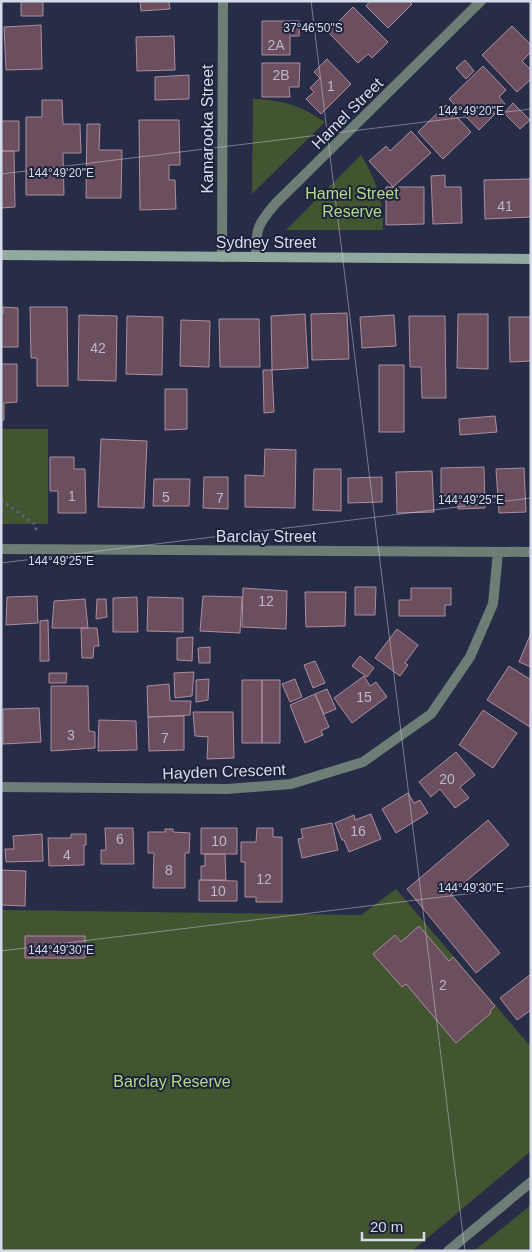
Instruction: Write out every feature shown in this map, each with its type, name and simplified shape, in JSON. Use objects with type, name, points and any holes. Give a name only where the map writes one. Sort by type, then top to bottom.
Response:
[{"type":"street","name":"Kamarooka Street","points":[[222,257],[223,1]]},
{"type":"street","name":"Hamel Street","points":[[256,257],[256,234],[264,217],[276,203],[481,1]]},
{"type":"street","name":"Sydney Street","points":[[1,255],[531,259]]},
{"type":"street","name":"Barclay Street","points":[[1,550],[531,552]]},
{"type":"street","name":"Hayden Crescent","points":[[1,787],[227,789],[291,784],[363,762],[431,714],[470,657],[493,604],[498,552]]},
{"type":"street","points":[[448,1251],[531,1182]]},
{"type":"path","points":[[1,500],[36,525]]},
{"type":"green space","name":"Hamel Street Reserve","points":[[253,99],[282,102],[308,112],[325,122],[252,194]]},
{"type":"green space","name":"Hamel Street Reserve","points":[[361,155],[378,191],[382,210],[383,230],[286,230]]},
{"type":"green space","points":[[1,429],[48,429],[48,524],[1,524]]},
{"type":"green space","name":"Barclay Reserve","points":[[396,889],[531,1047],[531,1151],[412,1251],[1,1251],[1,910],[361,915]]},
{"type":"green space","points":[[531,1205],[531,1251],[474,1251]]},
{"type":"building","points":[[21,1],[43,1],[43,16],[21,16]]},
{"type":"building","points":[[140,1],[169,1],[170,9],[141,11]]},
{"type":"building","points":[[370,1],[409,1],[412,4],[388,28],[366,6]]},
{"type":"building","points":[[353,7],[388,42],[372,58],[368,54],[358,63],[328,32]]},
{"type":"building","points":[[262,21],[300,21],[299,36],[290,36],[290,55],[262,55]]},
{"type":"building","points":[[41,25],[42,69],[6,70],[4,27]]},
{"type":"building","points":[[512,26],[531,45],[531,52],[522,61],[531,70],[531,79],[517,92],[482,55]]},
{"type":"building","points":[[174,36],[175,70],[137,71],[136,37]]},
{"type":"building","points":[[327,59],[351,84],[321,114],[306,99],[314,92],[310,88],[320,78],[314,72]]},
{"type":"building","points":[[465,60],[474,71],[466,79],[456,68]]},
{"type":"building","points":[[262,63],[300,63],[299,87],[289,87],[290,97],[262,97]]},
{"type":"building","points":[[483,66],[506,90],[499,97],[505,104],[479,130],[449,99]]},
{"type":"building","points":[[189,75],[189,99],[155,100],[155,77]]},
{"type":"building","points":[[42,100],[62,100],[63,124],[80,124],[81,153],[63,153],[64,195],[26,195],[26,117],[42,117]]},
{"type":"building","points":[[513,103],[530,120],[520,129],[504,113]]},
{"type":"building","points":[[446,105],[471,132],[443,159],[418,132]]},
{"type":"building","points":[[139,120],[179,120],[180,165],[169,165],[169,180],[175,180],[176,209],[140,210]]},
{"type":"building","points":[[1,121],[19,121],[19,151],[1,151]]},
{"type":"building","points":[[87,124],[100,124],[99,150],[122,150],[121,198],[86,198]]},
{"type":"building","points":[[411,131],[431,153],[393,187],[369,161],[386,146],[390,151]]},
{"type":"building","points":[[1,151],[14,151],[15,207],[1,208]]},
{"type":"building","points":[[445,175],[445,187],[461,187],[462,223],[433,224],[431,176]]},
{"type":"building","points":[[531,179],[531,217],[485,219],[484,180]]},
{"type":"building","points":[[386,187],[424,187],[424,224],[386,225]]},
{"type":"building","points":[[3,307],[18,308],[18,347],[1,347],[1,313],[3,313]]},
{"type":"building","points":[[30,307],[67,307],[68,386],[37,386],[37,358],[31,358]]},
{"type":"building","points":[[347,313],[349,359],[312,360],[311,314]]},
{"type":"building","points":[[305,314],[308,368],[272,370],[271,316]]},
{"type":"building","points":[[458,314],[488,314],[488,369],[457,368]]},
{"type":"building","points":[[79,315],[117,316],[116,381],[78,380]]},
{"type":"building","points":[[394,315],[396,346],[362,348],[360,317]]},
{"type":"building","points":[[127,316],[163,317],[162,375],[126,374]]},
{"type":"building","points":[[409,316],[445,316],[446,398],[422,398],[421,367],[410,367]]},
{"type":"building","points":[[509,317],[531,317],[531,361],[510,362]]},
{"type":"building","points":[[219,319],[259,319],[260,367],[220,367]]},
{"type":"building","points":[[181,320],[210,321],[209,367],[180,366]]},
{"type":"building","points":[[1,364],[17,364],[17,402],[4,403],[4,420],[1,420]]},
{"type":"building","points":[[379,365],[404,365],[404,432],[379,432]]},
{"type":"building","points":[[263,370],[272,370],[274,412],[264,413]]},
{"type":"building","points":[[165,389],[187,389],[187,429],[165,430]]},
{"type":"building","points":[[495,416],[497,432],[460,435],[459,419]]},
{"type":"building","points":[[101,439],[147,441],[144,508],[98,507]]},
{"type":"building","points":[[265,449],[296,450],[295,508],[245,507],[245,475],[264,476]]},
{"type":"building","points":[[50,457],[74,457],[74,469],[85,469],[86,513],[58,513],[58,491],[50,491]]},
{"type":"building","points":[[484,467],[485,508],[458,509],[458,495],[441,496],[441,468]]},
{"type":"building","points":[[524,468],[526,512],[499,513],[496,469]]},
{"type":"building","points":[[314,469],[341,469],[341,511],[313,510]]},
{"type":"building","points":[[432,471],[434,512],[397,513],[396,472]]},
{"type":"building","points":[[204,477],[228,477],[228,509],[203,508]]},
{"type":"building","points":[[382,477],[382,502],[348,503],[348,478]]},
{"type":"building","points":[[154,479],[190,479],[189,506],[153,506]]},
{"type":"building","points":[[355,587],[376,587],[375,615],[355,615]]},
{"type":"building","points":[[243,588],[287,591],[286,629],[242,627]]},
{"type":"building","points":[[411,588],[451,588],[451,605],[445,605],[445,616],[399,616],[399,600],[411,600]]},
{"type":"building","points":[[305,592],[346,592],[345,626],[306,627]]},
{"type":"building","points":[[37,596],[38,623],[6,625],[7,597]]},
{"type":"building","points":[[203,596],[242,597],[240,633],[200,631]]},
{"type":"building","points":[[137,597],[138,632],[113,632],[113,598]]},
{"type":"building","points":[[148,597],[183,598],[183,632],[147,631]]},
{"type":"building","points":[[85,599],[88,628],[52,628],[54,601]]},
{"type":"building","points":[[97,599],[106,599],[107,617],[96,619]]},
{"type":"building","points":[[48,620],[49,661],[40,661],[40,621]]},
{"type":"building","points":[[81,628],[97,628],[99,646],[94,646],[93,658],[82,658]]},
{"type":"building","points":[[397,629],[418,645],[405,663],[408,665],[400,676],[375,658]]},
{"type":"building","points":[[531,633],[531,667],[519,662]]},
{"type":"building","points":[[193,637],[192,661],[177,660],[177,638]]},
{"type":"building","points":[[210,647],[210,663],[199,663],[198,648]]},
{"type":"building","points":[[360,656],[374,668],[367,677],[352,666]]},
{"type":"building","points":[[315,661],[325,683],[313,688],[304,665]]},
{"type":"building","points":[[509,666],[531,680],[530,727],[487,700]]},
{"type":"building","points":[[194,672],[192,696],[175,698],[174,673]]},
{"type":"building","points":[[49,673],[67,673],[66,683],[49,683]]},
{"type":"building","points":[[364,676],[370,686],[376,682],[387,697],[352,723],[334,698]]},
{"type":"building","points":[[209,679],[208,700],[196,702],[196,680]]},
{"type":"building","points":[[295,679],[302,697],[290,702],[282,684]]},
{"type":"building","points":[[242,680],[262,680],[262,743],[242,743]]},
{"type":"building","points":[[262,680],[280,680],[280,743],[262,743]]},
{"type":"building","points":[[169,684],[170,701],[191,701],[190,715],[148,717],[147,686]]},
{"type":"building","points":[[51,686],[88,686],[89,731],[95,732],[95,748],[51,751]]},
{"type":"building","points":[[327,689],[336,709],[324,714],[315,694]]},
{"type":"building","points":[[315,694],[329,727],[321,731],[323,735],[305,743],[290,705]]},
{"type":"building","points":[[39,708],[41,742],[3,744],[3,709]]},
{"type":"building","points":[[483,710],[517,733],[493,768],[459,745]]},
{"type":"building","points":[[193,712],[233,712],[234,758],[207,759],[208,737],[195,736]]},
{"type":"building","points":[[184,716],[184,750],[149,751],[148,717]]},
{"type":"building","points":[[99,720],[136,721],[137,750],[98,751]]},
{"type":"building","points":[[456,752],[475,775],[460,787],[469,798],[455,808],[440,789],[431,797],[419,782]]},
{"type":"building","points":[[408,793],[414,803],[420,800],[428,813],[396,833],[382,809]]},
{"type":"building","points":[[371,814],[381,839],[349,852],[335,823],[354,815],[355,820]]},
{"type":"building","points":[[488,820],[509,845],[451,894],[500,953],[476,973],[407,889]]},
{"type":"building","points":[[332,823],[338,850],[302,858],[298,839],[303,838],[301,829]]},
{"type":"building","points":[[105,828],[133,828],[134,864],[101,864],[101,850],[106,850]]},
{"type":"building","points":[[201,828],[237,828],[237,854],[201,854]]},
{"type":"building","points":[[257,828],[273,828],[273,837],[282,837],[282,902],[256,902],[256,897],[245,897],[245,862],[241,862],[241,842],[256,842]]},
{"type":"building","points":[[165,829],[173,829],[173,832],[190,833],[189,853],[185,853],[185,888],[153,888],[154,853],[148,853],[148,832],[165,832]]},
{"type":"building","points":[[42,834],[43,861],[6,862],[5,849],[14,849],[13,836]]},
{"type":"building","points":[[71,834],[86,834],[84,865],[49,866],[48,838],[71,838]]},
{"type":"building","points":[[205,854],[225,854],[226,880],[201,880],[201,866],[205,866]]},
{"type":"building","points":[[1,870],[26,871],[25,906],[1,905]]},
{"type":"building","points":[[199,880],[237,881],[237,901],[199,901]]},
{"type":"building","points":[[419,926],[449,961],[453,957],[495,1006],[490,1011],[491,1013],[456,1043],[406,984],[402,987],[373,954],[395,935],[401,942]]},
{"type":"building","points":[[25,936],[85,936],[85,958],[25,958]]},
{"type":"building","points":[[531,974],[531,1010],[517,1020],[500,998]]}]
